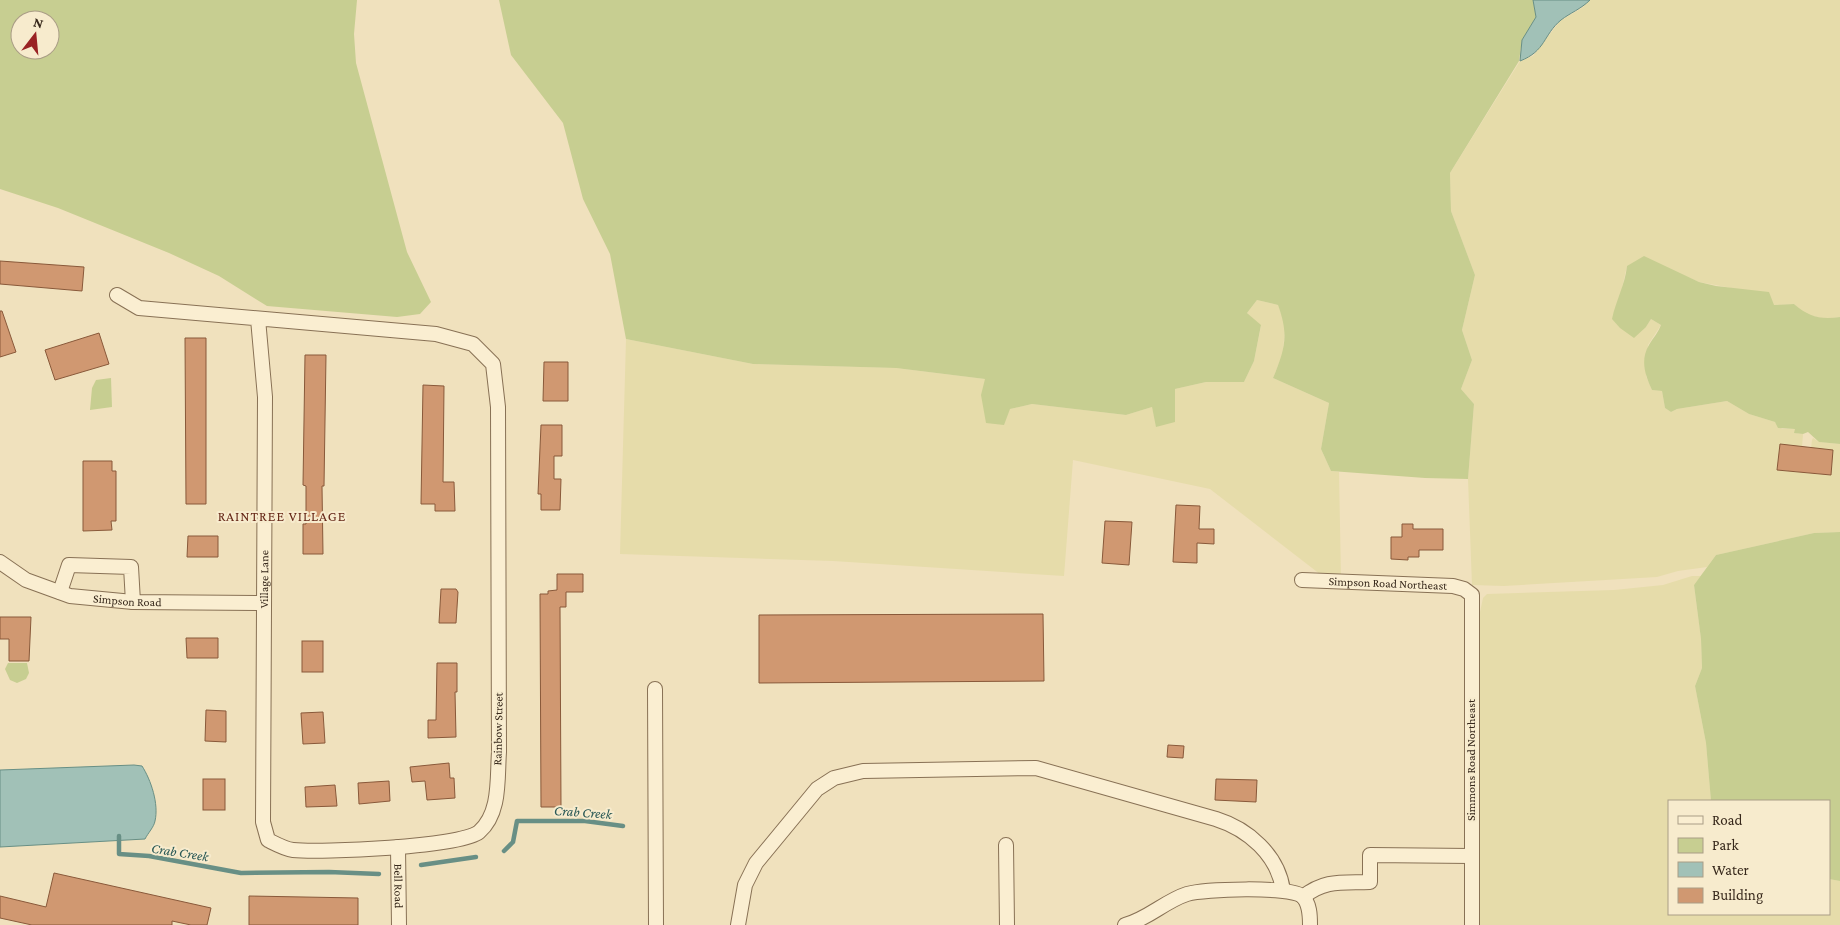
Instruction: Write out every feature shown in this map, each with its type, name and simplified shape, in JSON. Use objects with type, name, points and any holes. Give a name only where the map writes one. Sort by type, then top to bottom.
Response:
[{"type":"street","points":[[117,295],[139,308],[258,319]]},
{"type":"street","name":"Rainbow Street","points":[[258,319],[436,334],[472,344],[493,364],[498,407],[499,752],[495,808],[478,832],[452,840],[398,847],[292,850],[268,840]]},
{"type":"street","name":"Village Lane","points":[[258,319],[265,397],[263,822],[268,840]]},
{"type":"street","name":"Simpson Road","points":[[0,562],[26,580],[70,596],[133,602],[264,602]]},
{"type":"street","points":[[60,592],[69,565],[131,567],[133,602]]},
{"type":"street","name":"Simpson Road Northeast","points":[[1302,580],[1453,586],[1464,589],[1472,595]]},
{"type":"street","name":"Simmons Road Northeast","points":[[1472,595],[1472,925]]},
{"type":"street","points":[[655,689],[656,925]]},
{"type":"street","points":[[738,925],[745,885],[762,856],[817,789],[834,778],[863,771],[1036,768],[1216,819],[1232,824],[1249,835],[1268,855],[1281,877],[1283,890]]},
{"type":"street","points":[[1006,845],[1007,925]]},
{"type":"street","name":"Bell Road","points":[[398,847],[399,925]]},
{"type":"street","points":[[1303,897],[1316,887],[1332,883],[1370,882],[1370,855],[1471,856]]},
{"type":"street","points":[[1125,925],[1186,894],[1205,891],[1283,890],[1303,897],[1308,904],[1310,925]]},
{"type":"shaded area","points":[[1590,0],[1840,0],[1840,317],[1827,319],[1806,315],[1794,304],[1773,305],[1742,290],[1699,282],[1669,269],[1627,266],[1622,288],[1646,327],[1651,319],[1661,325],[1648,345],[1646,376],[1652,390],[1662,391],[1665,408],[1671,412],[1677,409],[1727,401],[1749,414],[1775,422],[1782,429],[1795,429],[1795,433],[1803,434],[1802,447],[1778,470],[1830,475],[1833,450],[1811,448],[1812,440],[1813,438],[1819,442],[1840,444],[1840,532],[1814,533],[1716,555],[1707,567],[1678,571],[1657,577],[1504,586],[1472,585],[1468,479],[1474,404],[1461,389],[1472,360],[1462,330],[1475,275],[1451,211],[1450,173],[1520,61],[1533,56],[1560,21],[1582,8]]},
{"type":"shaded area","points":[[1257,300],[1278,305],[1285,324],[1283,353],[1273,378],[1329,403],[1321,449],[1331,471],[1339,472],[1341,579],[1325,578],[1210,489],[1073,460],[1064,576],[833,561],[620,554],[626,339],[753,364],[896,368],[985,379],[1010,409],[1032,404],[1126,415],[1152,407],[1157,427],[1175,389],[1206,382],[1244,382],[1254,361],[1261,326],[1247,313]]},
{"type":"shaded area","points":[[1692,576],[1701,576],[1694,585],[1701,639],[1702,668],[1695,686],[1706,743],[1711,800],[1668,800],[1668,915],[1830,915],[1830,879],[1840,881],[1840,925],[1479,925],[1480,612],[1483,598],[1487,594],[1614,590],[1663,585]]},
{"type":"green space","points":[[0,0],[357,0],[354,34],[356,63],[407,252],[431,302],[420,314],[397,317],[267,306],[219,276],[169,253],[58,208],[0,189]]},
{"type":"green space","points":[[499,0],[1533,0],[1536,17],[1522,40],[1519,61],[1450,173],[1451,211],[1475,275],[1462,330],[1472,360],[1461,389],[1474,404],[1468,479],[1425,478],[1331,471],[1321,449],[1329,403],[1273,378],[1283,350],[1284,325],[1278,305],[1257,300],[1247,313],[1261,325],[1254,361],[1244,382],[1206,382],[1175,389],[1175,422],[1156,427],[1152,407],[1126,415],[1032,404],[1010,409],[1004,425],[986,423],[981,395],[985,379],[896,368],[753,364],[626,339],[610,254],[583,199],[563,123],[511,55]]},
{"type":"green space","points":[[1644,256],[1699,282],[1716,286],[1769,292],[1774,305],[1794,304],[1810,315],[1827,318],[1840,317],[1840,444],[1819,442],[1808,432],[1803,434],[1794,433],[1795,429],[1778,428],[1775,422],[1749,414],[1727,401],[1677,409],[1671,412],[1665,408],[1662,391],[1652,390],[1647,379],[1644,362],[1646,351],[1661,325],[1651,319],[1646,327],[1634,338],[1620,328],[1612,319],[1627,266]]},
{"type":"green space","points":[[111,378],[112,407],[90,410],[92,388],[96,380]]},
{"type":"green space","points":[[1840,532],[1840,881],[1830,879],[1830,800],[1711,800],[1706,743],[1695,686],[1702,668],[1701,639],[1694,585],[1716,555],[1814,533]]},
{"type":"green space","points":[[8,663],[27,663],[29,673],[26,679],[17,683],[10,680],[5,669]]},
{"type":"water","points":[[1533,0],[1590,0],[1561,20],[1540,48],[1520,61],[1522,40],[1536,17]]},
{"type":"water","points":[[142,766],[151,785],[155,800],[155,821],[145,839],[0,847],[0,770]]},
{"type":"building","points":[[0,261],[84,267],[82,291],[0,284]]},
{"type":"building","points":[[0,311],[2,311],[16,352],[0,357]]},
{"type":"building","points":[[99,333],[109,364],[55,380],[45,350]]},
{"type":"building","points":[[185,338],[206,338],[206,504],[186,504]]},
{"type":"building","points":[[305,355],[326,355],[324,486],[322,486],[323,554],[303,554],[303,524],[306,524],[306,486],[303,485]]},
{"type":"building","points":[[544,362],[568,362],[568,401],[543,401]]},
{"type":"building","points":[[423,385],[444,386],[443,482],[454,482],[455,511],[435,511],[435,504],[421,504]]},
{"type":"building","points":[[541,425],[562,425],[562,456],[554,456],[554,479],[561,479],[560,510],[541,510],[541,494],[538,494]]},
{"type":"building","points":[[1780,444],[1833,450],[1831,475],[1777,470]]},
{"type":"building","points":[[83,461],[112,461],[112,471],[116,471],[116,521],[111,521],[112,530],[83,531]]},
{"type":"building","points":[[1176,505],[1200,506],[1199,529],[1214,529],[1214,544],[1197,543],[1197,563],[1173,562]]},
{"type":"building","points":[[1105,521],[1132,522],[1129,565],[1102,563]]},
{"type":"building","points":[[1402,524],[1413,524],[1413,529],[1443,529],[1443,550],[1419,550],[1419,557],[1408,557],[1408,560],[1391,559],[1391,537],[1402,537]]},
{"type":"building","points":[[188,536],[218,536],[218,557],[187,557]]},
{"type":"building","points":[[557,574],[583,574],[583,592],[566,592],[566,607],[560,607],[561,807],[541,807],[540,594],[548,594],[548,591],[557,590]]},
{"type":"building","points":[[441,589],[456,589],[458,592],[456,623],[439,623]]},
{"type":"building","points":[[1043,614],[1044,681],[759,683],[759,615]]},
{"type":"building","points":[[0,617],[31,617],[29,661],[9,661],[9,639],[0,639]]},
{"type":"building","points":[[186,638],[218,638],[218,658],[187,658]]},
{"type":"building","points":[[302,641],[323,641],[323,672],[302,672]]},
{"type":"building","points":[[437,663],[457,663],[457,692],[455,692],[456,737],[428,738],[428,720],[436,720]]},
{"type":"building","points":[[206,710],[226,711],[226,742],[205,741]]},
{"type":"building","points":[[323,712],[325,743],[303,744],[301,713]]},
{"type":"building","points":[[1168,745],[1184,746],[1183,758],[1167,757]]},
{"type":"building","points":[[449,763],[450,778],[454,778],[455,798],[427,800],[425,781],[412,782],[410,767]]},
{"type":"building","points":[[203,779],[225,779],[225,810],[203,810]]},
{"type":"building","points":[[1216,779],[1257,780],[1256,802],[1215,800]]},
{"type":"building","points":[[389,781],[390,801],[359,804],[358,783]]},
{"type":"building","points":[[335,785],[337,806],[306,807],[305,787]]},
{"type":"building","points":[[54,873],[211,908],[207,925],[191,925],[172,921],[172,925],[32,925],[0,918],[0,896],[46,907]]},
{"type":"building","points":[[249,896],[358,898],[358,925],[249,925]]},
{"type":"waterway","name":"Crab Creek","points":[[504,851],[513,842],[517,821],[585,821],[623,826]]},
{"type":"waterway","name":"Crab Creek","points":[[119,836],[119,854],[149,856],[241,873],[329,872],[379,874]]},
{"type":"waterway","name":"Crab Creek","points":[[421,865],[476,857]]},
{"type":"district","name":"RAINTREE VILLAGE","points":[[282,516]]}]
